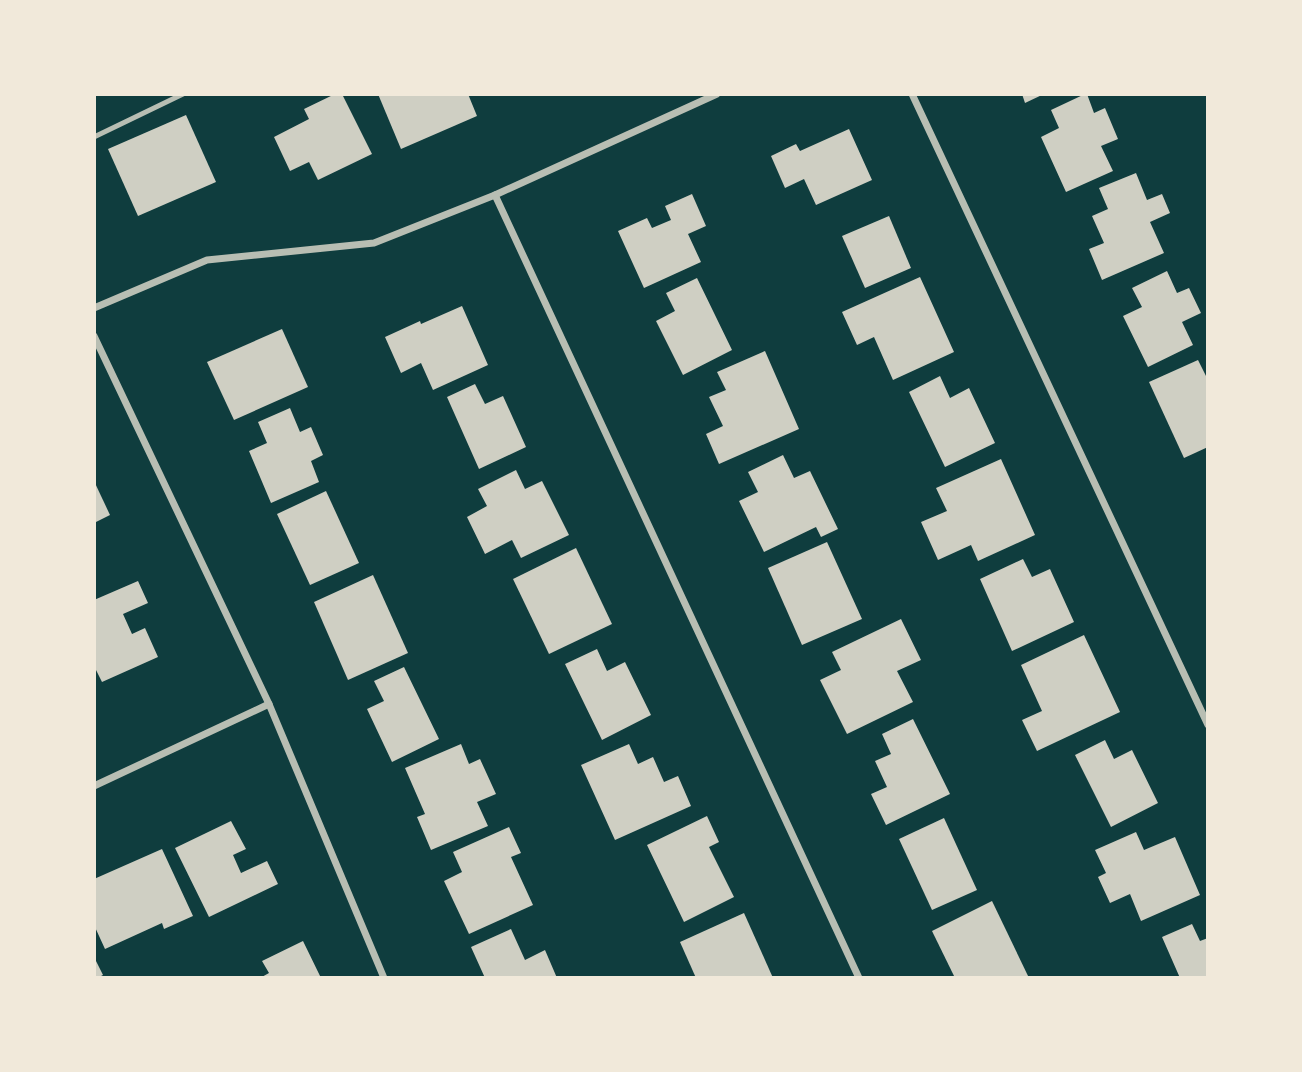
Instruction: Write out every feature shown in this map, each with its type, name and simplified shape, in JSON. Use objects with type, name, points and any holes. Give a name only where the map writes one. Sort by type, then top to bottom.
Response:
[{"type":"street","points":[[94,308],[207,260],[374,243],[495,195],[717,94]]},
{"type":"street","points":[[912,94],[1208,725]]},
{"type":"street","points":[[495,195],[859,978]]},
{"type":"street","points":[[94,336],[268,704],[384,978]]},
{"type":"street","points":[[94,786],[268,704]]},
{"type":"lane","points":[[94,137],[183,94]]},
{"type":"building","points":[[335,94],[342,94],[372,154],[318,180],[309,162],[290,171],[274,137],[309,119],[304,109]]},
{"type":"building","points":[[378,94],[468,94],[477,116],[401,149]]},
{"type":"building","points":[[1022,94],[1044,94],[1025,103]]},
{"type":"building","points":[[1085,94],[1094,113],[1105,108],[1118,139],[1101,146],[1113,171],[1066,192],[1041,137],[1059,128],[1051,110]]},
{"type":"building","points":[[186,115],[216,182],[138,216],[108,149]]},
{"type":"building","points":[[849,129],[872,180],[816,205],[804,179],[785,188],[771,156],[796,144],[800,151]]},
{"type":"building","points":[[1136,173],[1147,200],[1162,194],[1170,213],[1150,222],[1164,253],[1102,280],[1089,249],[1104,243],[1092,216],[1108,209],[1099,188]]},
{"type":"building","points":[[692,194],[706,226],[688,234],[701,262],[644,288],[618,231],[647,218],[652,228],[671,220],[665,206]]},
{"type":"building","points":[[889,216],[911,268],[865,288],[842,236]]},
{"type":"building","points":[[1167,271],[1177,293],[1189,288],[1201,313],[1182,322],[1193,345],[1148,367],[1123,316],[1142,307],[1132,288]]},
{"type":"building","points":[[920,277],[954,352],[893,380],[874,337],[857,345],[842,312]]},
{"type":"building","points":[[697,278],[732,350],[683,375],[656,321],[675,311],[666,293]]},
{"type":"building","points":[[462,306],[488,365],[433,390],[421,363],[401,373],[385,337]]},
{"type":"building","points":[[282,329],[308,387],[234,420],[207,362]]},
{"type":"building","points":[[765,351],[799,429],[719,464],[706,434],[723,426],[709,397],[726,390],[717,372]]},
{"type":"building","points":[[1198,360],[1208,380],[1208,447],[1184,458],[1149,382]]},
{"type":"building","points":[[940,376],[950,398],[969,388],[995,443],[945,467],[909,392]]},
{"type":"building","points":[[475,384],[485,404],[503,396],[526,447],[479,469],[447,397]]},
{"type":"building","points":[[290,408],[300,432],[311,427],[323,455],[311,461],[319,482],[271,503],[249,451],[267,443],[258,422]]},
{"type":"building","points":[[783,455],[794,478],[810,471],[838,529],[821,537],[816,527],[764,552],[739,501],[758,492],[748,472]]},
{"type":"building","points":[[1001,459],[1035,535],[978,561],[971,545],[938,560],[921,522],[947,511],[936,488]]},
{"type":"building","points":[[516,470],[525,489],[542,481],[569,535],[521,558],[512,540],[485,554],[467,517],[487,506],[478,489]]},
{"type":"building","points":[[94,481],[110,515],[94,523]]},
{"type":"building","points":[[326,491],[359,563],[310,585],[277,514]]},
{"type":"building","points":[[827,542],[862,619],[802,645],[768,568]]},
{"type":"building","points":[[576,548],[612,624],[549,654],[513,579]]},
{"type":"building","points":[[1023,559],[1032,577],[1050,569],[1074,622],[1012,651],[980,579]]},
{"type":"building","points":[[373,575],[408,653],[348,680],[314,602]]},
{"type":"building","points":[[138,581],[148,603],[123,614],[132,634],[145,628],[158,657],[102,682],[94,666],[94,600]]},
{"type":"building","points":[[901,619],[921,660],[897,671],[913,702],[847,734],[820,680],[841,670],[832,652]]},
{"type":"building","points":[[1084,635],[1120,712],[1037,751],[1022,720],[1042,711],[1021,665]]},
{"type":"building","points":[[597,649],[607,671],[625,662],[651,715],[602,740],[565,664]]},
{"type":"building","points":[[404,667],[439,739],[392,762],[367,709],[384,701],[374,681]]},
{"type":"building","points":[[913,719],[950,794],[886,825],[871,794],[887,787],[875,761],[891,754],[882,734]]},
{"type":"building","points":[[1105,740],[1114,759],[1132,750],[1158,803],[1111,827],[1075,755]]},
{"type":"building","points":[[461,744],[469,764],[480,759],[496,794],[477,802],[488,826],[431,850],[417,817],[425,814],[405,768]]},
{"type":"building","points":[[629,744],[638,764],[653,757],[664,782],[678,776],[691,806],[615,840],[581,765]]},
{"type":"building","points":[[707,816],[719,842],[709,847],[734,897],[684,922],[647,845]]},
{"type":"building","points":[[944,818],[977,890],[932,910],[899,839]]},
{"type":"building","points":[[231,821],[246,849],[233,855],[241,873],[267,861],[278,884],[209,917],[175,848]]},
{"type":"building","points":[[509,827],[521,853],[511,857],[533,905],[469,934],[444,881],[462,872],[453,852]]},
{"type":"building","points":[[1136,832],[1144,850],[1175,837],[1200,895],[1141,921],[1130,894],[1110,903],[1098,877],[1106,873],[1095,850]]},
{"type":"building","points":[[162,849],[193,916],[164,929],[162,923],[105,949],[94,925],[94,879]]},
{"type":"building","points":[[992,901],[1029,978],[955,978],[932,931]]},
{"type":"building","points":[[744,913],[773,978],[696,978],[680,942]]},
{"type":"building","points":[[1192,924],[1200,941],[1208,938],[1208,978],[1180,978],[1162,937]]},
{"type":"building","points":[[511,929],[525,960],[545,950],[557,978],[485,978],[471,947]]},
{"type":"building","points":[[303,941],[321,978],[260,978],[269,973],[262,961]]},
{"type":"building","points":[[94,957],[103,975],[97,978],[94,978]]}]
